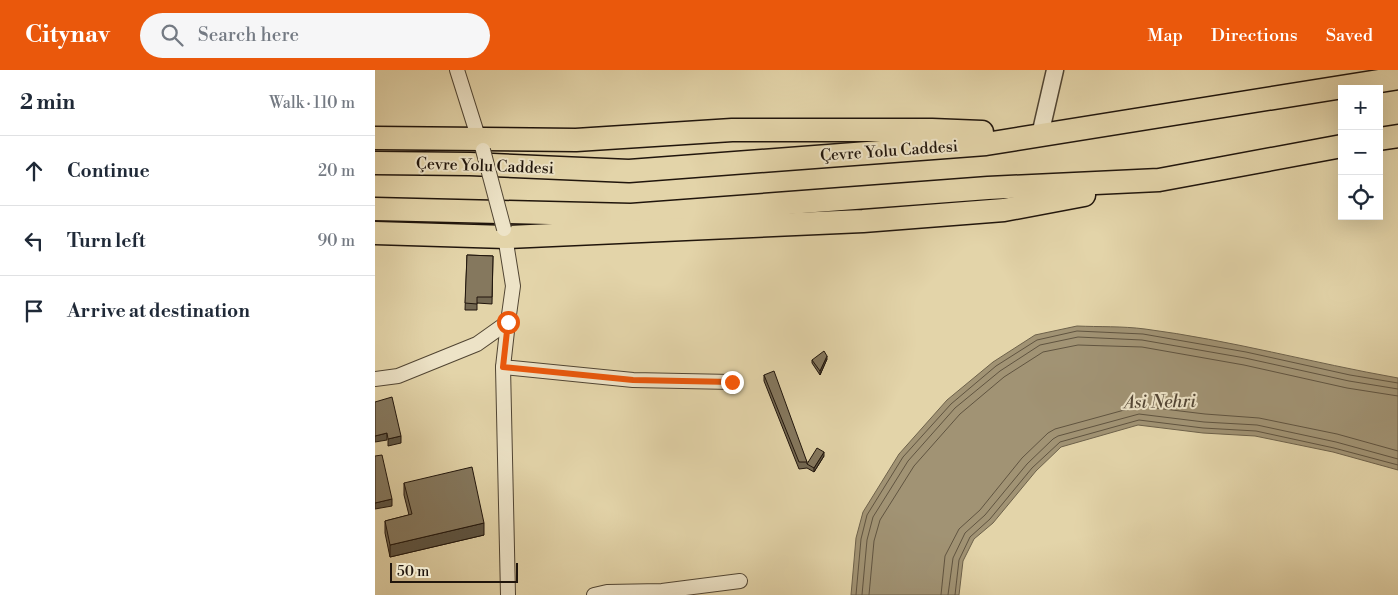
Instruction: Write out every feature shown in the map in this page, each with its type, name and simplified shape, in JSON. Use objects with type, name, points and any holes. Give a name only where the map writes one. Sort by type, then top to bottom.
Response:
[{"type":"highway","name":"Çevre Yolu Caddesi","points":[[375,162],[629,171],[986,144],[1398,78]]},
{"type":"highway","points":[[375,138],[481,144],[732,130],[932,130],[1040,135]]},
{"type":"highway","points":[[1383,138],[1398,136]]},
{"type":"highway","points":[[375,233],[505,233],[863,221],[1004,210],[1338,147]]},
{"type":"highway","points":[[375,209],[631,215],[988,188],[1159,180]]},
{"type":"street","points":[[457,70],[481,144],[505,233],[513,286],[503,367],[508,595]]},
{"type":"street","points":[[1040,135],[1055,70]]},
{"type":"street","points":[[375,380],[398,376],[477,344],[508,322]]},
{"type":"street","points":[[503,367],[633,380],[732,382]]},
{"type":"street","points":[[595,595],[607,592],[662,591],[740,581]]},
{"type":"water","name":"Asi Nehri","points":[[1077,326],[1136,328],[1177,334],[1240,345],[1398,378],[1398,470],[1333,452],[1255,436],[1203,433],[1138,425],[1061,447],[1036,471],[993,523],[974,539],[963,561],[959,595],[851,595],[856,538],[863,512],[899,454],[947,400],[993,362],[1035,335]]},
{"type":"building","points":[[467,255],[493,256],[492,297],[477,297],[477,304],[465,303]]},
{"type":"building","points":[[824,351],[827,356],[820,371],[812,360]]},
{"type":"building","points":[[774,371],[807,462],[799,462],[764,375]]},
{"type":"building","points":[[392,397],[401,436],[388,439],[387,433],[375,436],[375,402]]},
{"type":"building","points":[[817,448],[824,452],[814,468],[807,464]]},
{"type":"building","points":[[382,455],[392,499],[375,503],[375,456]]},
{"type":"building","points":[[472,467],[484,523],[390,545],[385,521],[412,514],[404,483]]},
{"type":"route","points":[[508,322],[503,367],[633,380],[732,382]]}]
